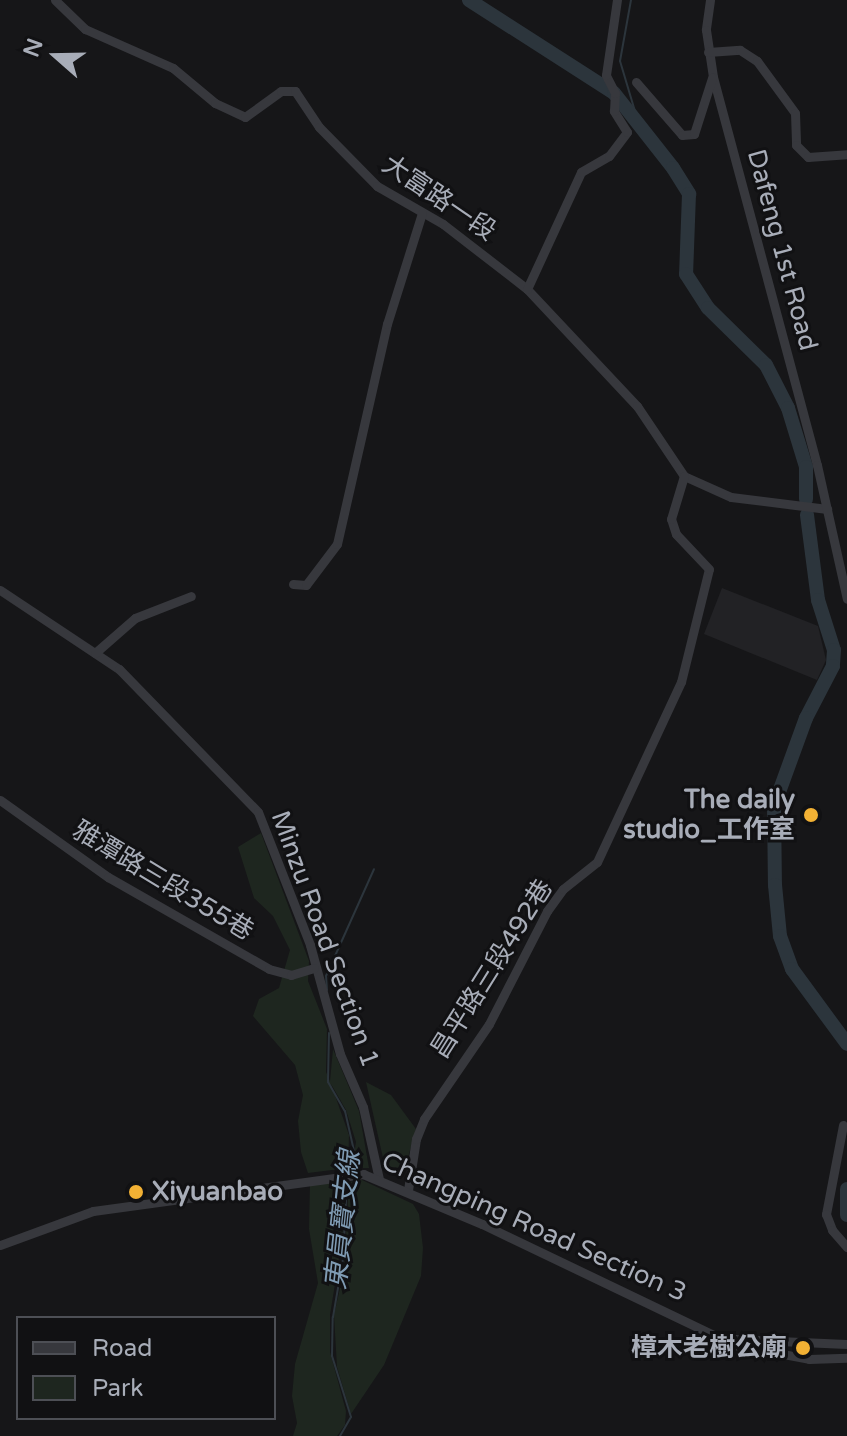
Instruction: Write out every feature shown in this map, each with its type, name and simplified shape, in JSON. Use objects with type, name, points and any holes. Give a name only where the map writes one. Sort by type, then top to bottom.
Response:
[{"type":"street","name":"大富路一段","points":[[55,0],[85,29],[173,68],[215,103],[245,117],[281,91],[295,91],[341,153],[377,186],[422,213],[527,289],[637,406],[684,476]]},
{"type":"street","points":[[527,289],[581,172],[609,156],[627,132],[614,111],[615,93],[606,75],[617,0]]},
{"type":"street","name":"Dafeng 1st Road","points":[[710,0],[708,52],[713,77],[827,509],[847,599]]},
{"type":"street","points":[[708,52],[740,50],[757,61],[795,113],[796,145],[808,157],[847,154]]},
{"type":"street","points":[[636,82],[682,135],[694,134],[713,77]]},
{"type":"street","points":[[293,584],[306,585],[337,544],[387,324],[422,213]]},
{"type":"street","points":[[684,476],[731,497],[827,509]]},
{"type":"street","name":"昌平路三段492巷","points":[[408,1190],[416,1139],[424,1119],[489,1024],[547,911],[563,889],[597,862],[681,682],[709,569],[676,534],[671,519],[684,476]]},
{"type":"street","name":"Minzu Road Section 1","points":[[0,590],[119,669],[249,799],[310,945],[334,1031],[363,1107],[379,1179]]},
{"type":"street","points":[[95,653],[135,618],[191,596]]},
{"type":"street","name":"雅潭路三段355巷","points":[[0,800],[108,877],[269,969],[291,975],[314,968]]},
{"type":"street","points":[[843,1125],[826,1214],[847,1247]]},
{"type":"street","name":"Changping Road Section 3","points":[[0,1245],[93,1211],[346,1174],[379,1179],[408,1190],[720,1336],[770,1354],[847,1358]]},
{"type":"street","name":"Changping Road Section 3","points":[[720,1336],[762,1343],[847,1344]]},
{"type":"shaded area","points":[[722,588],[818,626],[826,660],[817,680],[704,634]]},
{"type":"green space","points":[[261,833],[309,961],[308,981],[327,1029],[326,1072],[330,1081],[333,1049],[359,1111],[369,1168],[352,1168],[356,1142],[346,1110],[331,1084],[349,1135],[348,1168],[308,1173],[301,1152],[298,1121],[303,1095],[295,1065],[253,1016],[259,999],[279,988],[290,950],[273,916],[254,898],[238,847]]},
{"type":"green space","points":[[366,1082],[391,1095],[416,1129],[405,1168],[385,1167]]},
{"type":"green space","points":[[362,1180],[413,1204],[419,1214],[423,1248],[421,1276],[384,1365],[351,1414],[337,1367],[334,1315],[344,1270],[349,1182]]},
{"type":"green space","points":[[310,1183],[345,1183],[344,1228],[330,1315],[330,1352],[346,1411],[345,1425],[337,1436],[293,1436],[297,1423],[292,1396],[295,1364],[318,1283],[309,1229]]},
{"type":"waterway","points":[[469,0],[614,93],[673,168],[689,194],[686,274],[708,308],[766,365],[788,408],[806,467],[806,499]]},
{"type":"waterway","points":[[631,0],[620,61],[637,118]]},
{"type":"waterway","points":[[807,515],[818,600],[834,650],[833,666],[806,718],[774,806],[775,885],[780,936],[792,969],[847,1044]]},
{"type":"waterway","name":"東員寶支線","points":[[327,990],[326,976],[374,869]]},
{"type":"waterway","name":"東員寶支線","points":[[329,1033],[328,1082],[345,1111],[354,1151],[348,1171]]},
{"type":"waterway","name":"東員寶支線","points":[[340,1436],[351,1417],[332,1356],[333,1317],[343,1259],[347,1181]]},
{"type":"waterway","points":[[847,1189],[847,1215]]},
{"type":"place","name":"The daily studio_工作室","points":[[811,815]]},
{"type":"place","name":"Xiyuanbao","points":[[136,1192]]},
{"type":"place","name":"樟木老樹公廟","points":[[803,1348]]}]
